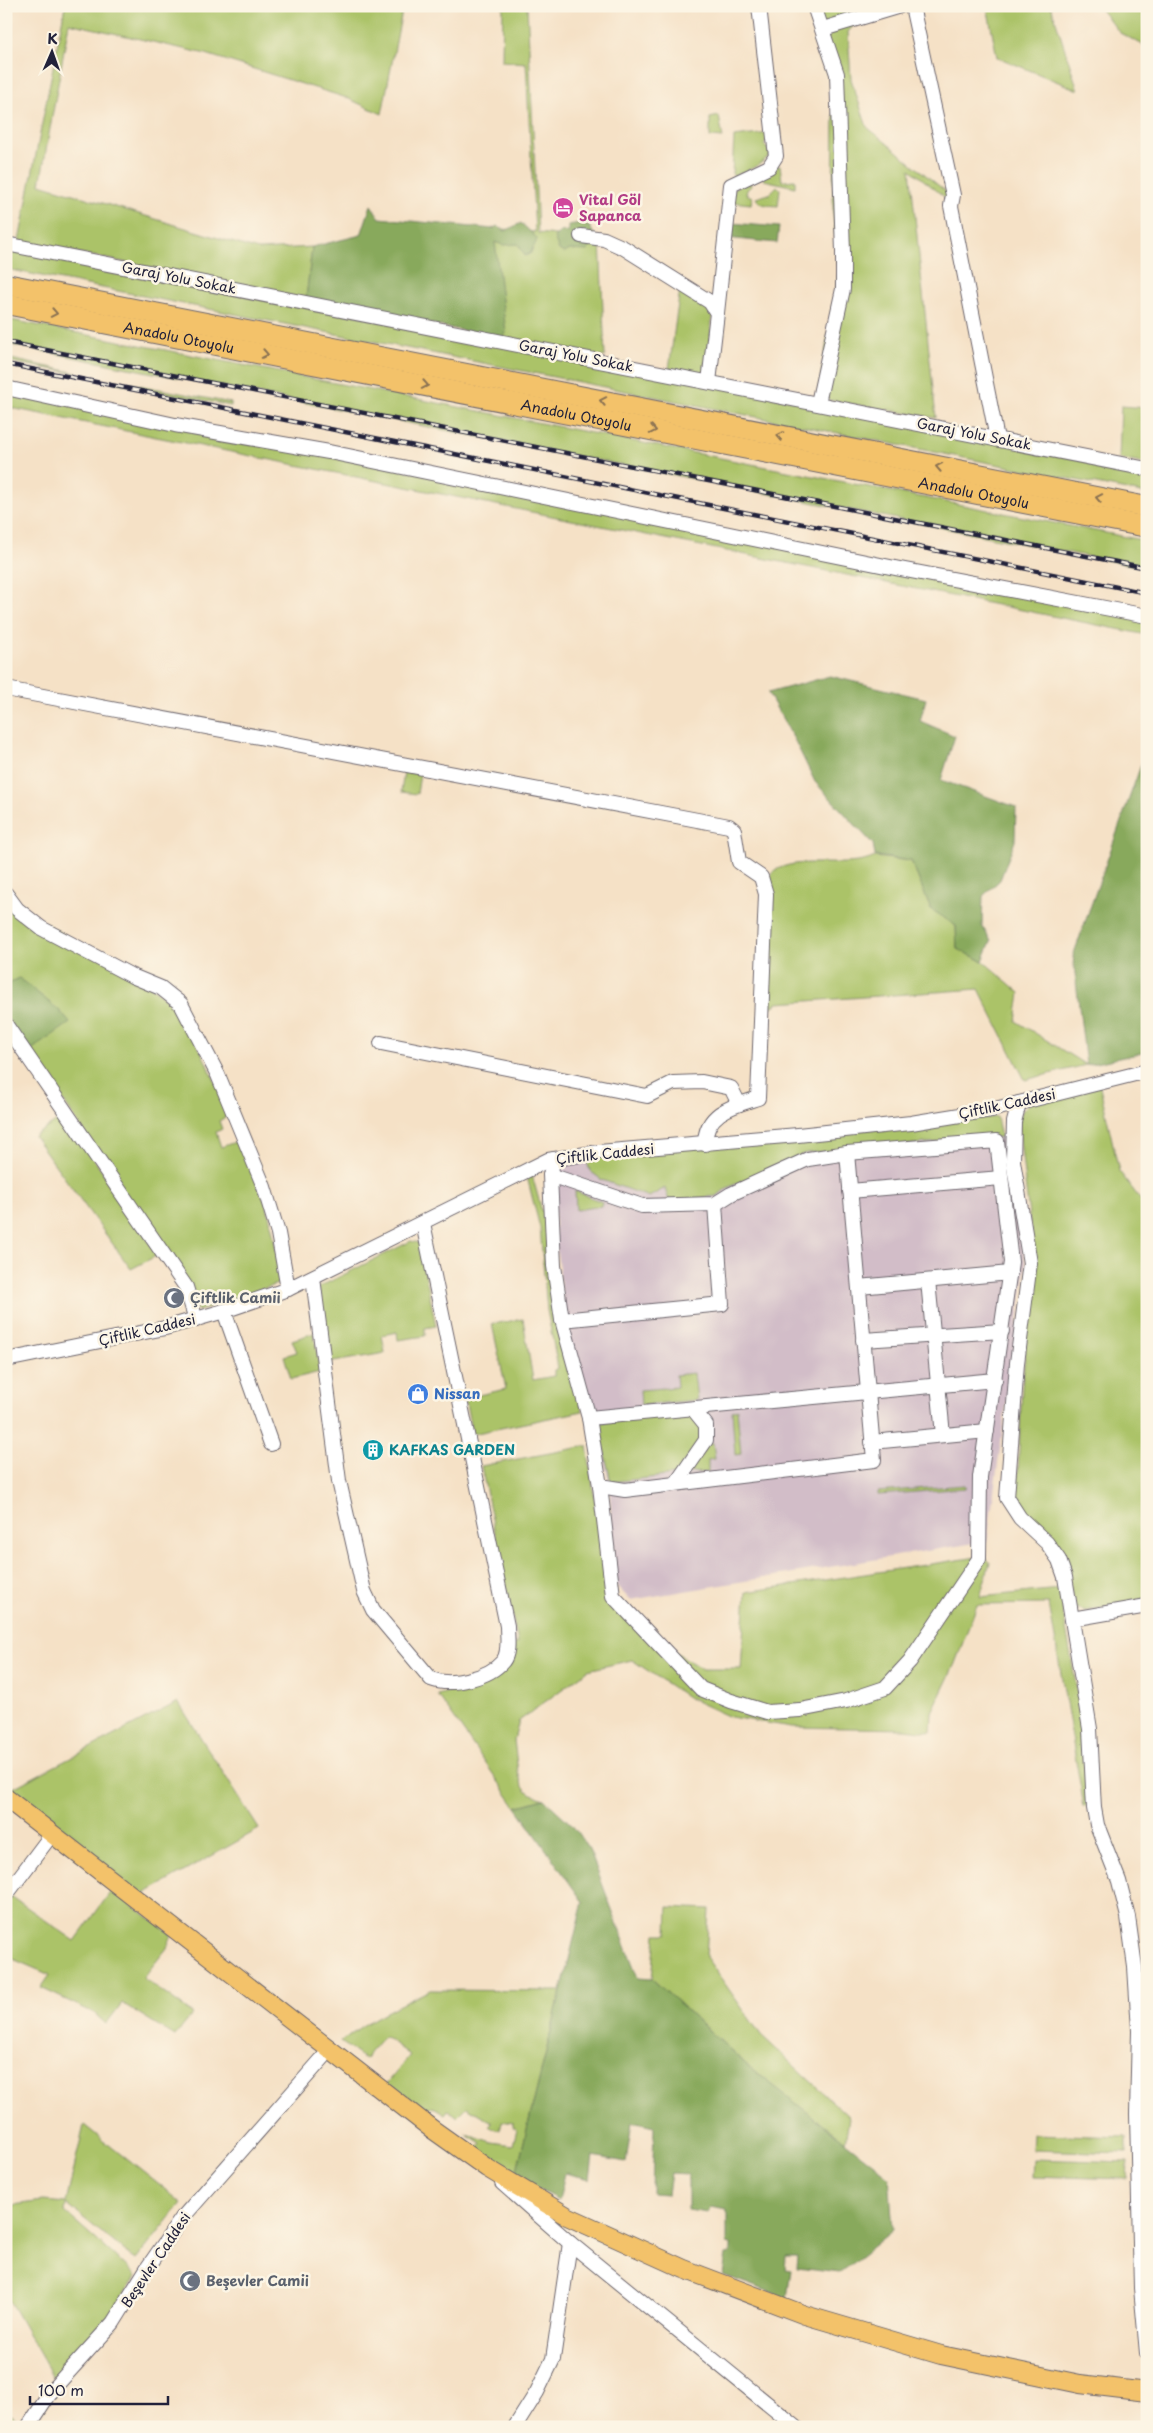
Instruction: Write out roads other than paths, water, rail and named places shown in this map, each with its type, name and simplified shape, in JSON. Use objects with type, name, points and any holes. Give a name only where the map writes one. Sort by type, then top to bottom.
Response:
[{"type":"highway","name":"Anadolu Otoyolu","points":[[6,284],[1147,507]]},
{"type":"highway","name":"Anadolu Otoyolu","points":[[6,304],[1147,527]]},
{"type":"main road","points":[[6,1798],[329,2051],[487,2168],[567,2216],[684,2269],[805,2315],[942,2355],[1073,2382],[1147,2392]]},
{"type":"street","points":[[709,382],[731,185],[769,167],[776,156],[759,6]]},
{"type":"street","points":[[814,6],[837,74],[843,288],[818,403]]},
{"type":"street","points":[[823,29],[900,6]]},
{"type":"street","points":[[912,6],[953,196],[951,206],[997,439]]},
{"type":"street","points":[[582,236],[604,238],[624,248],[710,302],[717,313]]},
{"type":"street","name":"Garaj Yolu Sokak","points":[[6,244],[1147,468]]},
{"type":"street","points":[[6,388],[175,425],[329,452],[1147,616]]},
{"type":"street","points":[[6,689],[729,826],[734,830],[739,862],[761,877],[766,894],[758,1098],[716,1114],[705,1132],[705,1144]]},
{"type":"street","points":[[6,894],[17,909],[41,928],[132,976],[161,988],[181,1004],[218,1075],[264,1187],[278,1233],[288,1289]]},
{"type":"street","points":[[6,1025],[186,1287],[196,1320]]},
{"type":"street","points":[[380,1043],[647,1096],[673,1083],[702,1082],[731,1088],[739,1104]]},
{"type":"street","name":"Çiftlik Caddesi","points":[[6,1360],[196,1320],[288,1289],[554,1159],[599,1152],[705,1144],[911,1123],[991,1110],[1147,1071]]},
{"type":"street","points":[[1020,1103],[1014,1122],[1013,1161],[1030,1264],[1016,1363],[1007,1498],[1020,1518],[1047,1543],[1059,1560],[1065,1577],[1090,1729],[1095,1814],[1128,1917],[1135,1966],[1139,2030],[1137,2114],[1141,2288],[1147,2353]]},
{"type":"street","points":[[550,1174],[642,1206],[715,1204],[731,1194],[808,1159],[847,1153],[997,1141],[1011,1262],[980,1477],[979,1559],[910,1661],[885,1688],[846,1701],[800,1710],[767,1712],[731,1701],[701,1689],[613,1596],[600,1486],[589,1418],[562,1320],[554,1266],[550,1174],[554,1159]]},
{"type":"street","points":[[600,1486],[625,1490],[677,1482],[874,1460],[847,1153]]},
{"type":"street","points":[[850,1191],[1001,1178]]},
{"type":"street","points":[[562,1320],[722,1304],[715,1204]]},
{"type":"street","points":[[313,1278],[339,1480],[360,1574],[372,1610],[431,1679],[441,1683],[462,1681],[493,1668],[503,1660],[506,1655],[507,1626],[423,1223]]},
{"type":"street","points":[[858,1288],[1010,1273]]},
{"type":"street","points":[[928,1281],[943,1435]]},
{"type":"street","points":[[224,1311],[271,1444]]},
{"type":"street","points":[[863,1340],[1002,1331]]},
{"type":"street","points":[[589,1418],[693,1410],[995,1380]]},
{"type":"street","points":[[677,1482],[706,1440],[708,1432],[706,1425],[693,1410]]},
{"type":"street","points":[[872,1442],[987,1431]]},
{"type":"street","points":[[1072,1619],[1147,1606]]},
{"type":"street","points":[[6,1895],[52,1834]]},
{"type":"street","name":"Beşevler Caddesi","points":[[28,2427],[53,2389],[113,2323],[148,2266],[182,2218],[329,2051]]},
{"type":"street","points":[[487,2168],[570,2243],[796,2427]]},
{"type":"street","points":[[515,2427],[542,2385],[553,2359],[570,2243]]},
{"type":"railway","points":[[6,342],[1147,568]]},
{"type":"railway","points":[[6,364],[1147,593]]},
{"type":"place","name":"Vital Göl Sapanca","points":[[563,208]]},
{"type":"place","name":"Çiftlik Camii","points":[[174,1298]]},
{"type":"place","name":"Nissan","points":[[418,1394]]},
{"type":"place","name":"KAFKAS GARDEN","points":[[373,1450]]},
{"type":"place","name":"Beşevler Camii","points":[[190,2281]]}]
